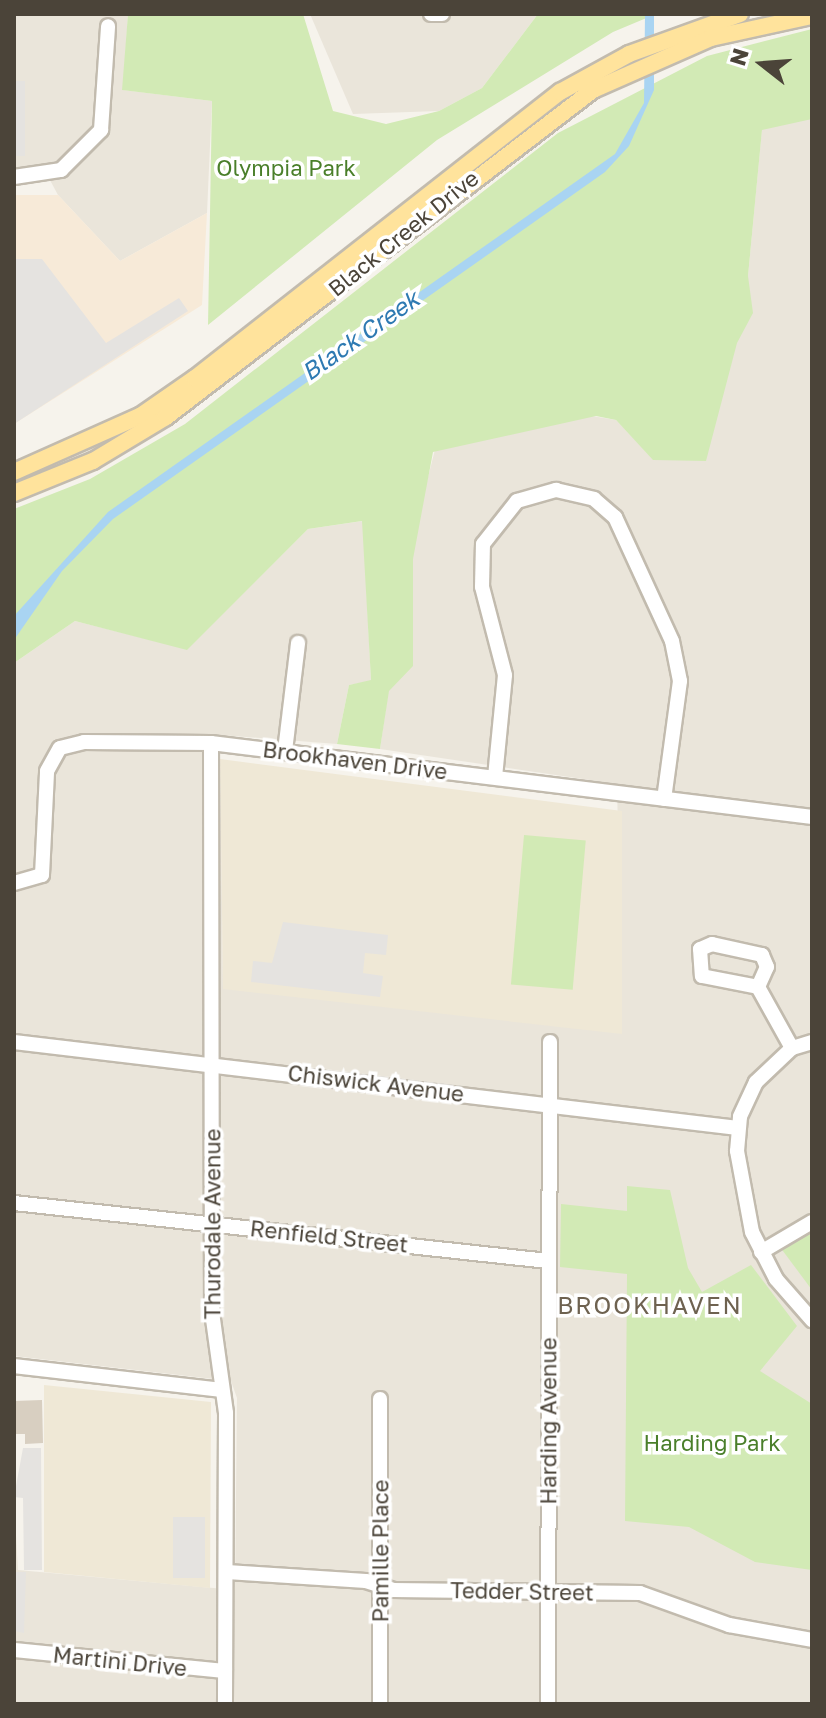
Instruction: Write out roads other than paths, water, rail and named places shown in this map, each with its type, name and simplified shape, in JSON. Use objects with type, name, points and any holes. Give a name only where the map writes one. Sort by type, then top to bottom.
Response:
[{"type":"main road","name":"Black Creek Drive","points":[[14,472],[98,437],[195,378],[528,115],[630,62],[740,14]]},
{"type":"main road","name":"Black Creek Drive","points":[[669,45],[812,16]]},
{"type":"main road","name":"Black Creek Drive","points":[[14,493],[93,461],[166,417],[509,148],[630,62]]},
{"type":"street","points":[[431,14],[442,14]]},
{"type":"street","points":[[14,177],[61,170],[101,130],[108,26]]},
{"type":"street","points":[[495,777],[505,675],[482,587],[483,544],[517,501],[556,490],[594,499],[615,517],[672,641],[680,681],[664,799]]},
{"type":"street","points":[[285,751],[298,643]]},
{"type":"street","name":"Brookhaven Drive","points":[[14,883],[34,882],[47,865],[47,771],[60,748],[211,743],[812,817]]},
{"type":"street","name":"Thurodale Avenue","points":[[211,743],[213,1342],[222,1390],[227,1572],[225,1704]]},
{"type":"street","points":[[758,987],[767,967],[762,955],[712,944],[700,949],[702,976],[758,987],[792,1048]]},
{"type":"street","name":"Chiswick Avenue","points":[[14,1042],[738,1128]]},
{"type":"street","name":"Harding Avenue","points":[[548,1704],[546,1103],[550,1042]]},
{"type":"street","points":[[812,1042],[792,1048],[756,1082],[738,1128],[743,1194],[761,1252],[812,1320]]},
{"type":"street","name":"Renfield Street","points":[[14,1203],[548,1261]]},
{"type":"street","points":[[761,1252],[812,1222]]},
{"type":"street","points":[[14,1366],[222,1390]]},
{"type":"street","name":"Pamille Place","points":[[380,1399],[380,1704]]},
{"type":"street","name":"Tedder Street","points":[[227,1572],[380,1585],[548,1593],[640,1593],[729,1625],[812,1640]]},
{"type":"street","name":"Martini Drive","points":[[14,1650],[225,1671]]},
{"type":"water","name":"Black Creek","points":[[645,14],[654,14],[654,90],[629,146],[605,172],[113,519],[62,571],[14,640],[14,616],[108,512],[615,154],[644,103]]},
{"type":"district","name":"BROOKHAVEN","points":[[650,1305]]},
{"type":"park label","name":"Olympia Park","points":[[286,168]]},
{"type":"park label","name":"Harding Park","points":[[712,1443]]}]
